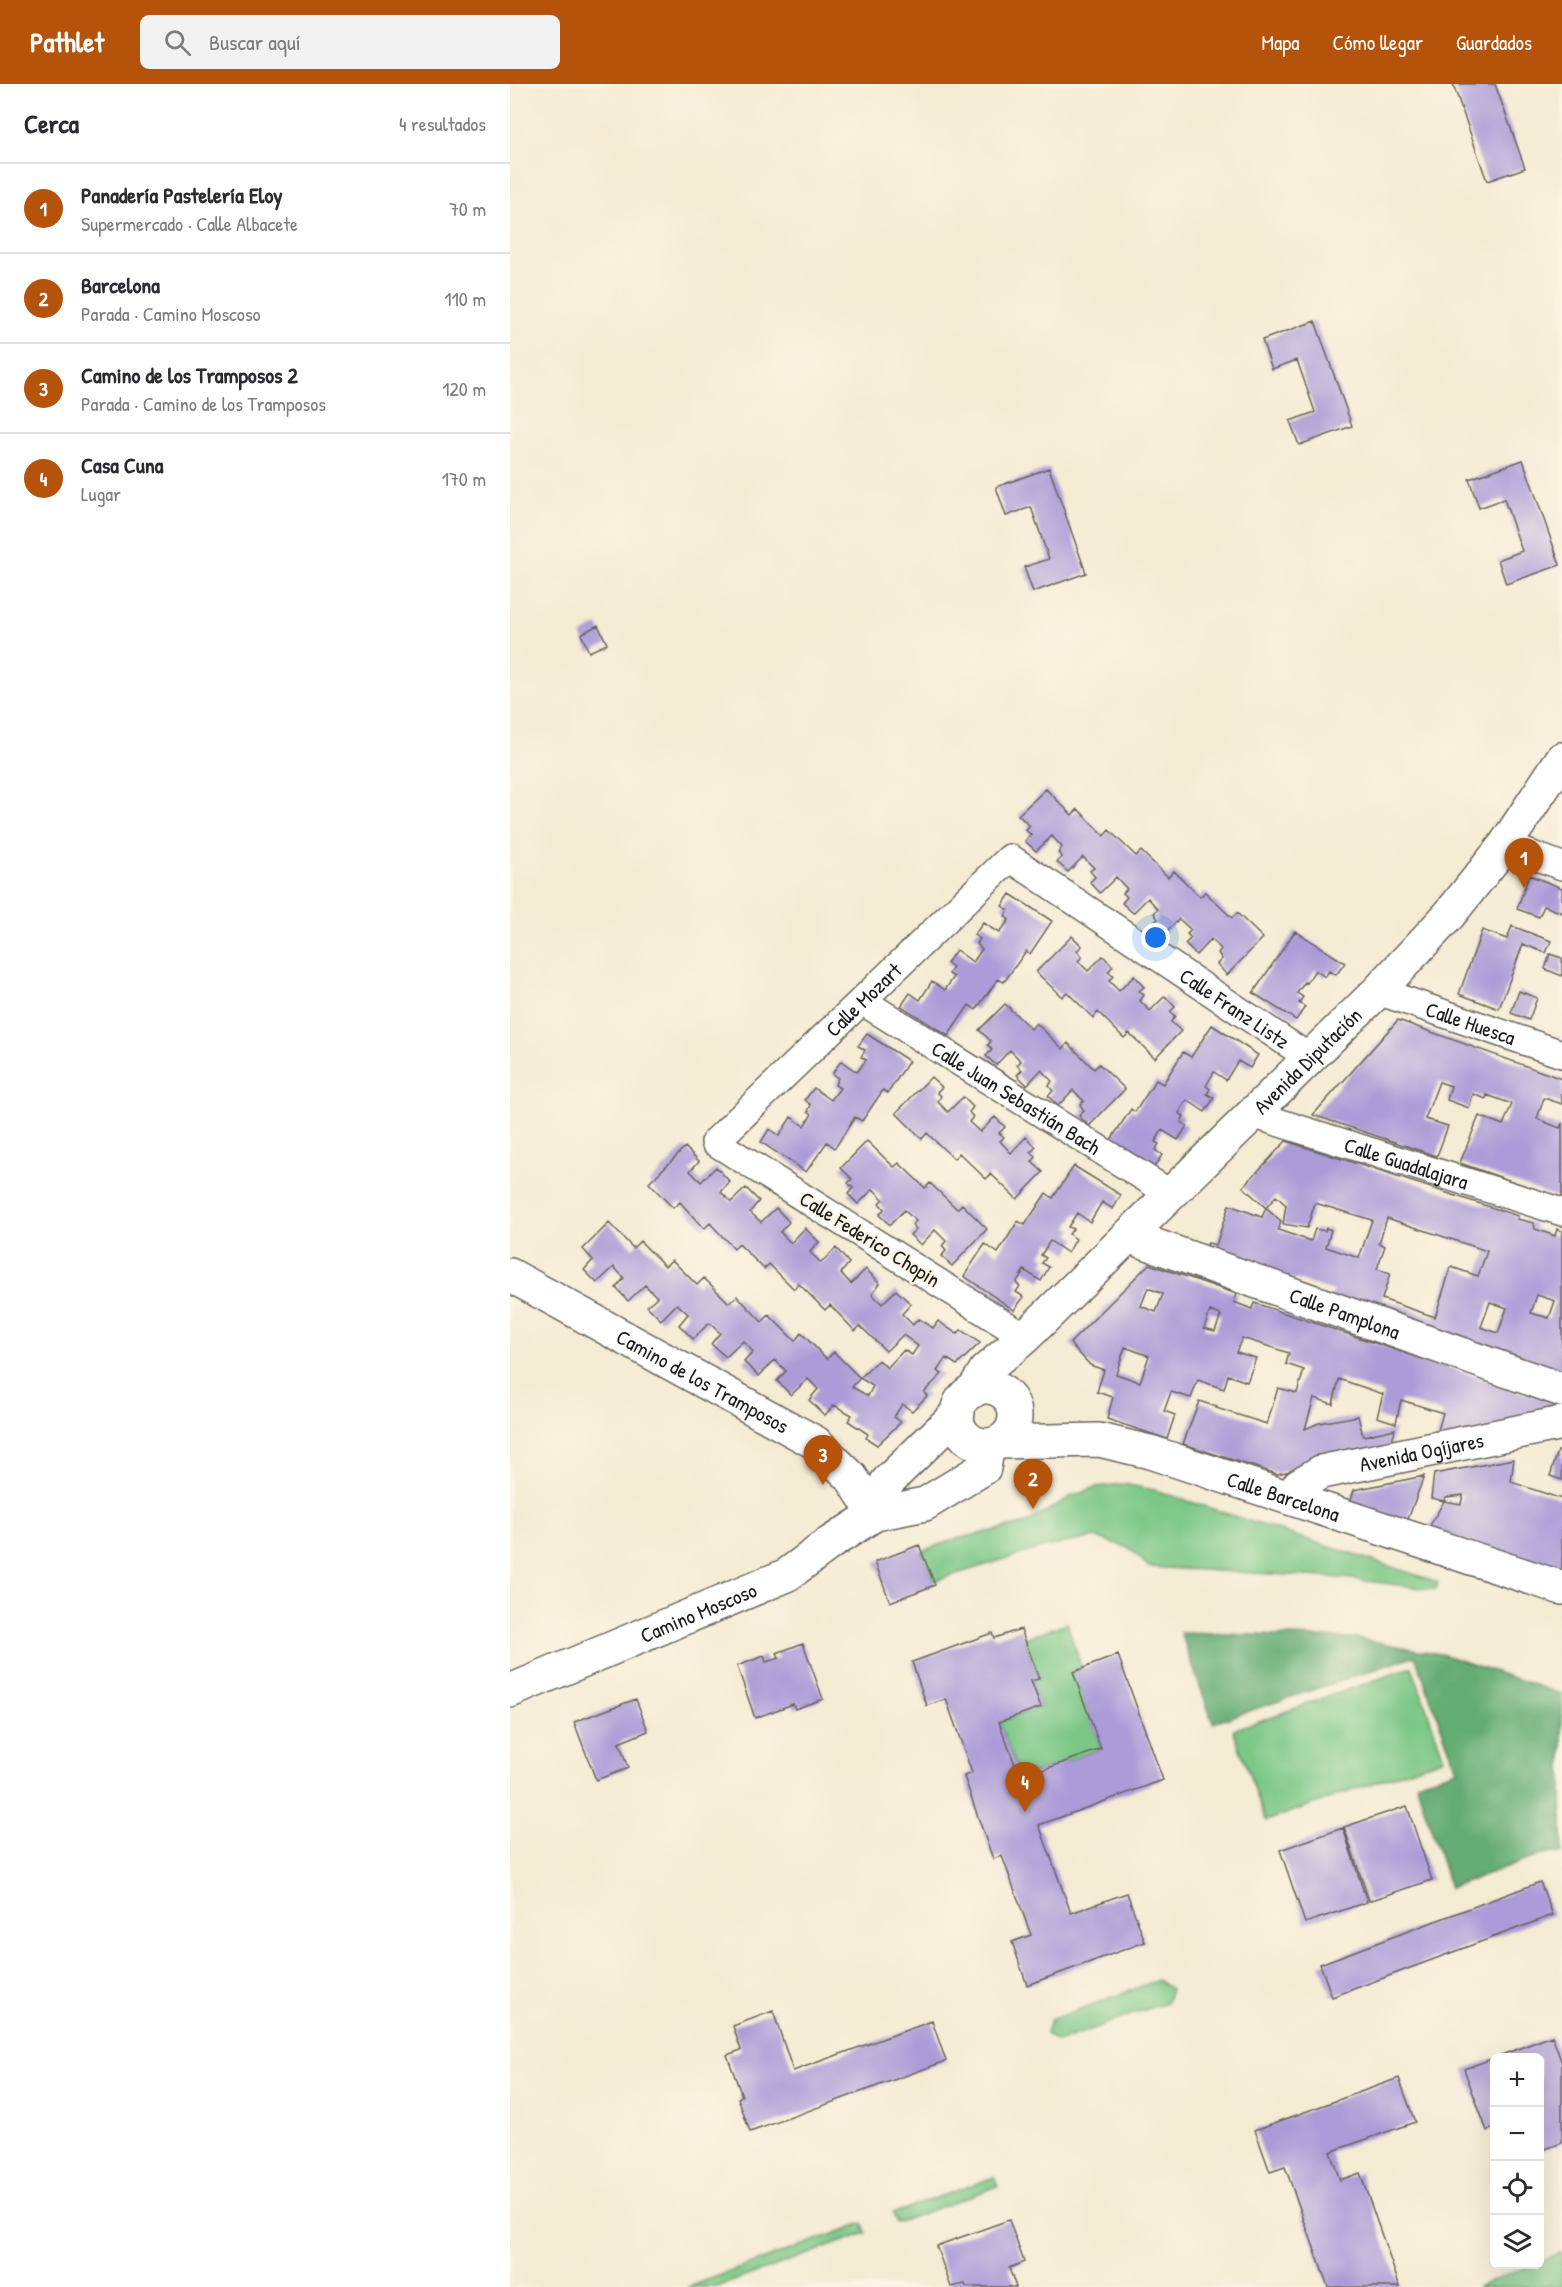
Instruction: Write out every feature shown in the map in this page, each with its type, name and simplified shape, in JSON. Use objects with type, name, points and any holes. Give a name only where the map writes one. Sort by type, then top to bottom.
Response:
[{"type":"street","name":"Avenida Diputación","points":[[965,1402],[986,1370],[1025,1337],[1310,1058],[1378,991],[1449,915],[1505,845],[1562,759]]},
{"type":"street","points":[[1505,845],[1562,866]]},
{"type":"street","name":"Calle Mozart","points":[[715,1142],[1010,858]]},
{"type":"street","name":"Calle Franz Listz","points":[[1010,858],[1310,1058]]},
{"type":"street","name":"Calle Huesca","points":[[1378,991],[1562,1054]]},
{"type":"street","name":"Calle Juan Sebastián Bach","points":[[862,1001],[1171,1194]]},
{"type":"street","name":"Calle Guadalajara","points":[[1252,1114],[1562,1212]]},
{"type":"street","name":"Calle Federico Chopin","points":[[715,1142],[1025,1337]]},
{"type":"street","name":"Calle Pamplona","points":[[1128,1236],[1562,1390]]},
{"type":"street","name":"Camino de los Tramposos","points":[[510,1275],[816,1443],[851,1477],[875,1514]]},
{"type":"street","points":[[1006,1395],[1017,1369],[1025,1337]]},
{"type":"street","points":[[875,1514],[887,1482],[965,1402],[988,1388],[1006,1395],[1014,1407],[1015,1422],[1012,1430],[994,1444],[975,1443],[968,1438],[958,1423],[965,1402]]},
{"type":"street","name":"Avenida Ogíjares","points":[[1294,1498],[1299,1485],[1321,1472],[1562,1423]]},
{"type":"street","name":"Calle Barcelona","points":[[994,1444],[1099,1440],[1159,1455],[1562,1588]]},
{"type":"street","name":"Camino Moscoso","points":[[510,1691],[787,1575],[830,1543],[875,1514],[926,1504],[984,1468],[994,1444]]},
{"type":"green space","points":[[1123,1484],[1154,1490],[1438,1582],[1436,1590],[1343,1578],[1149,1567],[1129,1548],[1096,1537],[1045,1547],[933,1581],[922,1551],[951,1540],[1027,1523],[1070,1497],[1096,1487]]},
{"type":"green space","points":[[1067,1623],[1082,1669],[1074,1672],[1101,1749],[1020,1778],[999,1722],[1041,1707],[1031,1681],[1039,1678],[1024,1638]]},
{"type":"green space","points":[[1181,1633],[1356,1638],[1445,1655],[1562,1694],[1562,1854],[1547,1853],[1450,1888],[1416,1783],[1457,1770],[1415,1656],[1213,1723]]},
{"type":"green space","points":[[1412,1667],[1444,1758],[1266,1821],[1233,1730]]},
{"type":"green space","points":[[1158,1980],[1171,1989],[1167,2002],[1057,2042],[1046,2034],[1050,2020]]},
{"type":"green space","points":[[994,2177],[998,2186],[896,2223],[893,2213]]},
{"type":"green space","points":[[863,2223],[866,2233],[717,2287],[688,2287]]},
{"type":"green space","points":[[1562,2252],[1562,2287],[1477,2287],[1522,2269],[1544,2269],[1544,2259]]},
{"type":"building","points":[[1453,84],[1495,84],[1525,168],[1487,181]]},
{"type":"building","points":[[1315,321],[1352,426],[1299,445],[1290,421],[1315,412],[1297,360],[1272,369],[1262,340]]},
{"type":"building","points":[[1523,460],[1560,565],[1506,584],[1498,560],[1522,551],[1504,499],[1479,508],[1469,479]]},
{"type":"building","points":[[1049,468],[1086,573],[1033,592],[1024,567],[1049,559],[1031,507],[1006,516],[996,487]]},
{"type":"building","points":[[598,625],[607,644],[589,652],[581,634]]},
{"type":"building","points":[[1046,789],[1072,815],[1078,809],[1104,836],[1109,830],[1136,856],[1141,851],[1168,877],[1174,871],[1200,897],[1205,892],[1232,918],[1237,913],[1263,938],[1227,975],[1217,964],[1222,959],[1218,953],[1221,949],[1211,939],[1196,955],[1185,944],[1191,938],[1187,934],[1191,930],[1179,919],[1164,934],[1153,923],[1158,919],[1154,913],[1158,909],[1148,898],[1133,913],[1122,903],[1127,897],[1123,893],[1127,889],[1116,877],[1100,893],[1090,882],[1095,877],[1090,871],[1094,868],[1083,857],[1068,872],[1057,862],[1062,857],[1058,853],[1062,847],[1052,836],[1036,851],[1025,841],[1031,835],[1026,830],[1030,826],[1018,815]]},
{"type":"building","points":[[1529,875],[1562,888],[1562,913],[1544,906],[1539,917],[1517,909]]},
{"type":"building","points":[[1010,894],[1052,921],[1030,954],[1026,951],[1004,982],[998,979],[976,1010],[969,1005],[948,1036],[901,1006],[910,993],[920,1000],[932,981],[945,990],[954,977],[949,974],[953,967],[947,963],[956,950],[973,962],[982,949],[977,944],[980,939],[974,935],[983,923],[999,933],[1009,920],[1005,916],[1008,910],[1002,906]]},
{"type":"building","points":[[1512,926],[1551,941],[1546,953],[1523,944],[1499,1009],[1459,994],[1482,930],[1507,939]]},
{"type":"building","points":[[1295,931],[1345,963],[1336,975],[1329,971],[1325,977],[1315,970],[1297,993],[1303,997],[1299,1003],[1305,1007],[1296,1020],[1253,993]]},
{"type":"building","points":[[1072,936],[1082,946],[1077,951],[1082,957],[1078,961],[1088,971],[1103,956],[1113,966],[1108,972],[1113,976],[1109,981],[1119,991],[1134,976],[1144,987],[1139,991],[1144,995],[1140,1001],[1150,1011],[1165,996],[1175,1007],[1170,1012],[1175,1016],[1171,1022],[1181,1031],[1155,1058],[1129,1033],[1124,1038],[1098,1012],[1093,1018],[1067,992],[1062,997],[1036,972]]},
{"type":"building","points":[[1550,954],[1562,958],[1562,976],[1545,969]]},
{"type":"building","points":[[1519,991],[1537,998],[1529,1020],[1511,1013]]},
{"type":"building","points":[[1005,1004],[1031,1029],[1036,1023],[1063,1049],[1068,1043],[1094,1069],[1099,1064],[1125,1089],[1089,1126],[1079,1116],[1084,1111],[1080,1104],[1084,1101],[1073,1090],[1058,1106],[1048,1096],[1053,1091],[1049,1086],[1052,1081],[1041,1070],[1027,1085],[1017,1075],[1022,1070],[1017,1065],[1021,1061],[1010,1050],[996,1065],[986,1056],[992,1050],[988,1045],[991,1041],[979,1030]]},
{"type":"building","points":[[1398,1020],[1562,1079],[1562,1104],[1544,1098],[1537,1119],[1560,1128],[1562,1123],[1562,1199],[1460,1163],[1479,1116],[1503,1125],[1512,1104],[1487,1095],[1486,1099],[1473,1094],[1469,1108],[1447,1100],[1451,1086],[1439,1082],[1425,1119],[1448,1126],[1437,1156],[1313,1115]]},
{"type":"building","points":[[1212,1025],[1258,1055],[1250,1068],[1238,1061],[1226,1080],[1214,1072],[1206,1086],[1210,1089],[1207,1094],[1214,1098],[1205,1112],[1187,1100],[1179,1113],[1184,1116],[1181,1122],[1187,1126],[1178,1140],[1162,1130],[1155,1142],[1159,1144],[1155,1150],[1162,1155],[1153,1169],[1110,1141],[1131,1109],[1135,1112],[1156,1080],[1163,1084],[1183,1052],[1191,1057]]},
{"type":"building","points":[[867,1034],[909,1061],[888,1093],[883,1090],[862,1121],[855,1117],[835,1148],[827,1142],[806,1172],[761,1142],[769,1129],[779,1136],[791,1117],[804,1126],[812,1114],[808,1111],[811,1105],[805,1100],[814,1088],[831,1100],[840,1088],[835,1085],[838,1078],[832,1074],[841,1061],[857,1072],[866,1060],[861,1057],[865,1050],[858,1046]]},
{"type":"building","points":[[931,1077],[942,1087],[937,1092],[941,1096],[938,1102],[948,1112],[963,1097],[973,1107],[969,1112],[973,1117],[969,1122],[980,1132],[995,1117],[1005,1127],[999,1133],[1004,1137],[1000,1141],[1011,1153],[1026,1137],[1036,1147],[1031,1152],[1036,1157],[1032,1162],[1043,1172],[1017,1199],[991,1174],[986,1179],[959,1153],[954,1159],[927,1133],[922,1139],[896,1113]]},
{"type":"building","points":[[867,1141],[894,1167],[899,1163],[925,1188],[930,1183],[957,1209],[962,1204],[987,1229],[952,1266],[941,1256],[946,1251],[942,1246],[946,1241],[935,1230],[921,1245],[910,1235],[916,1229],[912,1225],[916,1221],[904,1210],[890,1225],[879,1215],[884,1209],[879,1203],[883,1199],[873,1189],[858,1204],[848,1194],[853,1188],[848,1183],[852,1179],[841,1168]]},
{"type":"building","points":[[1286,1141],[1518,1216],[1517,1219],[1534,1223],[1535,1229],[1555,1236],[1557,1229],[1562,1231],[1562,1375],[1330,1300],[1333,1291],[1298,1280],[1202,1258],[1208,1243],[1216,1245],[1229,1205],[1262,1217],[1266,1208],[1243,1187]],"holes":[[[1276,1196],[1286,1205],[1283,1224],[1307,1228],[1315,1203],[1372,1220],[1359,1258],[1326,1247],[1331,1230],[1326,1228],[1325,1231],[1315,1229],[1311,1241],[1278,1230],[1281,1222],[1266,1208]],[[1387,1218],[1487,1251],[1478,1276],[1451,1267],[1435,1317],[1382,1299],[1390,1274],[1377,1269],[1385,1246],[1379,1243]],[[1537,1295],[1555,1301],[1549,1318],[1531,1313]],[[1490,1302],[1507,1308],[1498,1333],[1481,1327]]]},
{"type":"building","points":[[685,1147],[699,1161],[690,1171],[701,1182],[716,1167],[730,1182],[721,1192],[731,1202],[746,1188],[759,1201],[750,1212],[761,1222],[776,1208],[789,1222],[780,1232],[791,1243],[805,1228],[819,1242],[810,1252],[821,1263],[836,1248],[849,1263],[841,1273],[851,1284],[866,1269],[880,1283],[872,1294],[882,1304],[896,1290],[911,1304],[902,1314],[913,1325],[918,1319],[933,1328],[938,1321],[957,1334],[961,1330],[980,1343],[957,1365],[946,1358],[937,1371],[942,1374],[924,1392],[927,1396],[912,1411],[902,1404],[894,1417],[901,1422],[877,1445],[866,1438],[868,1434],[848,1421],[852,1415],[834,1405],[825,1415],[823,1414],[809,1400],[818,1389],[808,1379],[791,1395],[777,1381],[786,1371],[775,1360],[759,1376],[744,1362],[753,1352],[743,1341],[726,1357],[711,1344],[720,1333],[709,1323],[693,1339],[679,1325],[688,1314],[677,1304],[661,1320],[647,1306],[657,1297],[645,1285],[628,1301],[616,1288],[624,1278],[614,1267],[597,1283],[584,1270],[593,1260],[583,1249],[609,1223],[633,1248],[640,1241],[665,1266],[672,1260],[697,1285],[704,1278],[729,1303],[737,1296],[762,1322],[769,1315],[795,1341],[801,1333],[827,1359],[834,1352],[860,1378],[879,1360],[887,1368],[904,1350],[912,1355],[918,1346],[903,1335],[886,1351],[860,1326],[855,1331],[830,1305],[825,1310],[799,1284],[794,1289],[769,1264],[764,1269],[739,1244],[734,1249],[710,1223],[704,1229],[680,1202],[673,1208],[649,1183]],"holes":[[[860,1378],[873,1386],[868,1396],[852,1387]]]},
{"type":"building","points":[[1074,1166],[1121,1195],[1113,1209],[1102,1202],[1090,1222],[1077,1213],[1068,1227],[1073,1229],[1069,1234],[1076,1239],[1068,1253],[1050,1241],[1041,1255],[1046,1258],[1042,1263],[1049,1267],[1041,1281],[1024,1270],[1016,1283],[1020,1286],[1016,1292],[1024,1297],[1014,1310],[964,1276],[985,1244],[998,1253],[1018,1221],[1025,1225],[1046,1193],[1053,1198]]},
{"type":"building","points":[[1149,1264],[1237,1294],[1234,1302],[1252,1309],[1254,1303],[1556,1403],[1556,1415],[1435,1441],[1443,1413],[1401,1400],[1396,1423],[1377,1417],[1383,1394],[1339,1379],[1333,1404],[1314,1398],[1305,1429],[1319,1423],[1358,1416],[1363,1436],[1395,1429],[1390,1450],[1277,1474],[1183,1444],[1199,1401],[1267,1424],[1278,1388],[1297,1393],[1304,1370],[1286,1364],[1289,1353],[1242,1338],[1236,1352],[1256,1358],[1247,1382],[1228,1375],[1224,1389],[1198,1380],[1191,1398],[1171,1392],[1164,1411],[1175,1415],[1167,1439],[1107,1419],[1113,1397],[1097,1392],[1104,1370],[1090,1365],[1070,1343]],"holes":[[[1148,1288],[1163,1294],[1156,1312],[1141,1306]],[[1210,1311],[1221,1315],[1215,1331],[1204,1328]],[[1125,1347],[1149,1356],[1140,1382],[1116,1374]]]},
{"type":"building","points":[[1562,1450],[1562,1480],[1550,1476],[1558,1451]]},
{"type":"building","points":[[1514,1459],[1511,1482],[1562,1499],[1562,1573],[1428,1529],[1444,1501],[1431,1498],[1434,1474]],"holes":[[[1463,1495],[1461,1504],[1444,1501],[1446,1497]]]},
{"type":"building","points":[[1424,1476],[1407,1522],[1350,1503],[1354,1490]]},
{"type":"building","points":[[919,1545],[935,1585],[890,1602],[875,1562]]},
{"type":"building","points":[[1021,1629],[1039,1679],[1031,1681],[1041,1707],[999,1722],[1020,1778],[1101,1749],[1073,1672],[1118,1655],[1163,1780],[1039,1825],[1071,1913],[1127,1893],[1145,1942],[1027,1985],[1012,1942],[1031,1935],[1002,1856],[993,1859],[964,1776],[972,1773],[946,1699],[927,1706],[912,1662],[992,1633],[994,1638]]},
{"type":"building","points":[[803,1643],[823,1699],[795,1709],[793,1704],[755,1718],[737,1666],[764,1656],[766,1662],[779,1658],[777,1653]]},
{"type":"building","points":[[636,1699],[648,1731],[619,1743],[628,1768],[596,1780],[574,1722]]},
{"type":"building","points":[[1407,1806],[1432,1880],[1369,1901],[1344,1827]]},
{"type":"building","points":[[1343,1828],[1367,1902],[1305,1923],[1280,1850]]},
{"type":"building","points":[[1540,1882],[1553,1915],[1332,1997],[1320,1964]]},
{"type":"building","points":[[773,2011],[793,2071],[932,2021],[946,2061],[750,2132],[738,2098],[742,2096],[727,2055],[741,2050],[733,2026]]},
{"type":"building","points":[[1552,2036],[1562,2063],[1562,2143],[1544,2150],[1544,2053],[1507,2053]]},
{"type":"building","points":[[1490,2059],[1490,2130],[1487,2131],[1464,2069]]},
{"type":"building","points":[[1399,2078],[1415,2122],[1330,2152],[1340,2180],[1360,2173],[1400,2287],[1328,2287],[1285,2167],[1270,2172],[1255,2130]]},
{"type":"building","points":[[1009,2220],[1024,2262],[1009,2268],[1016,2287],[966,2287],[965,2284],[951,2287],[936,2246]]},
{"type":"place","name":"Panadería Pastelería Eloy","points":[[1524,888]]},
{"type":"place","name":"Camino de los Tramposos 2","points":[[823,1485]]},
{"type":"place","name":"Barcelona","points":[[1033,1509]]},
{"type":"place","name":"Casa Cuna","points":[[1025,1812]]}]
